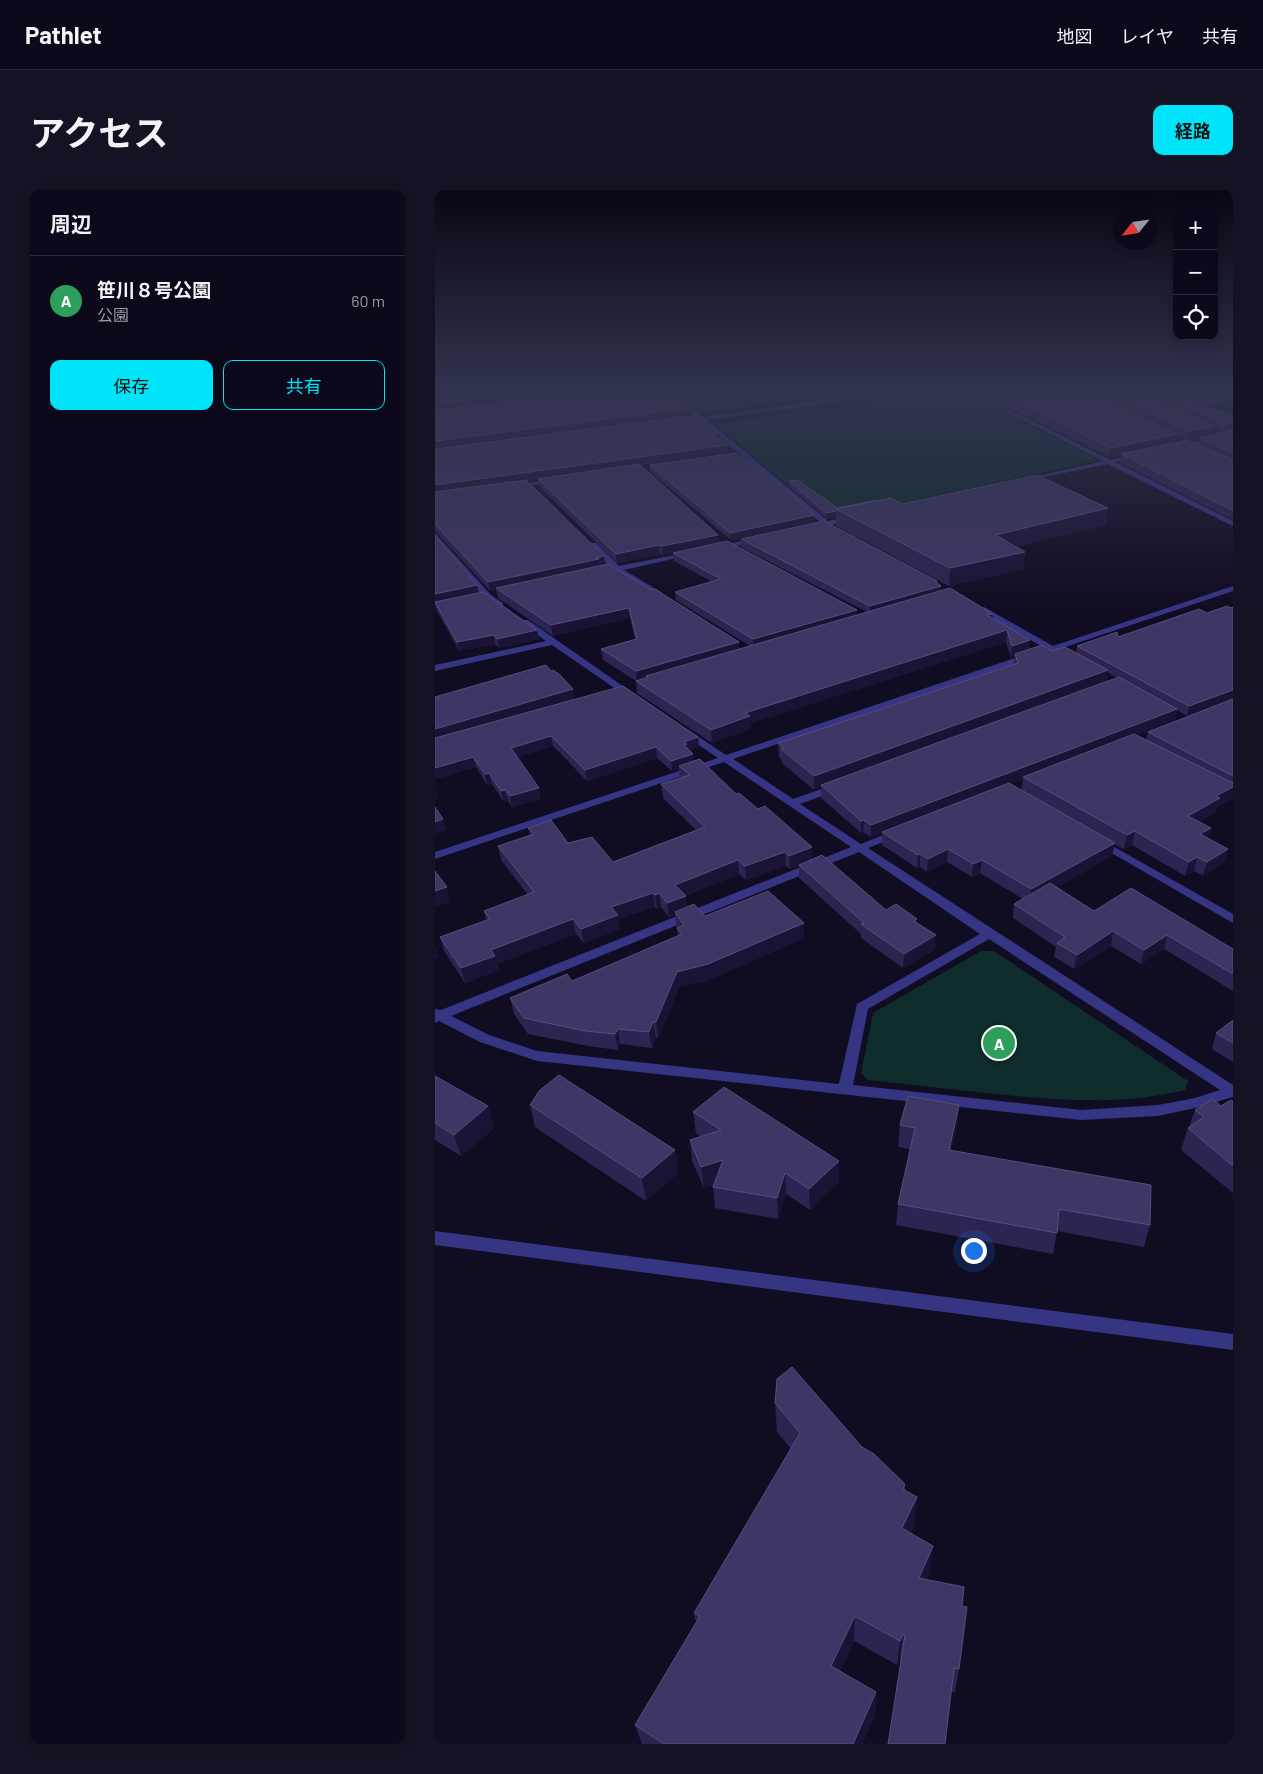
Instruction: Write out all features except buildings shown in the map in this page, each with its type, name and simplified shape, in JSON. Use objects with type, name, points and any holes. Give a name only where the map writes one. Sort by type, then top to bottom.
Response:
[{"type":"street","points":[[754,463],[825,524],[834,529]]},
{"type":"street","points":[[1015,482],[1107,463]]},
{"type":"street","points":[[1110,463],[1233,524]]},
{"type":"street","points":[[502,488],[558,480]]},
{"type":"street","points":[[530,484],[537,491]]},
{"type":"street","points":[[806,528],[863,516]]},
{"type":"street","points":[[435,535],[439,544],[484,597],[504,608]]},
{"type":"street","points":[[584,536],[617,569],[668,600]]},
{"type":"street","points":[[710,549],[767,537]]},
{"type":"street","points":[[722,539],[737,551]]},
{"type":"street","points":[[590,575],[701,551]]},
{"type":"street","points":[[435,856],[1233,588]]},
{"type":"street","points":[[484,597],[498,595]]},
{"type":"street","points":[[981,609],[1068,658]]},
{"type":"street","points":[[520,619],[638,700]]},
{"type":"street","points":[[435,668],[552,642]]},
{"type":"street","points":[[678,727],[989,934],[1232,1091]]},
{"type":"street","points":[[792,803],[848,782]]},
{"type":"street","points":[[437,1016],[912,827]]},
{"type":"street","points":[[1087,834],[1233,919]]},
{"type":"street","points":[[845,1090],[862,1007],[989,934]]},
{"type":"street","points":[[437,1016],[502,1047],[537,1056],[1081,1115],[1131,1115],[1176,1108],[1232,1091]]},
{"type":"street","points":[[435,1238],[1233,1342]]},
{"type":"green space","points":[[761,463],[1089,463],[833,518],[825,517]]},
{"type":"green space","points":[[981,951],[994,951],[1188,1081],[1185,1090],[1137,1098],[1066,1100],[868,1080],[861,1073],[873,1013]]},
{"type":"place","name":"笹川８号公園","points":[[999,1043]]}]
